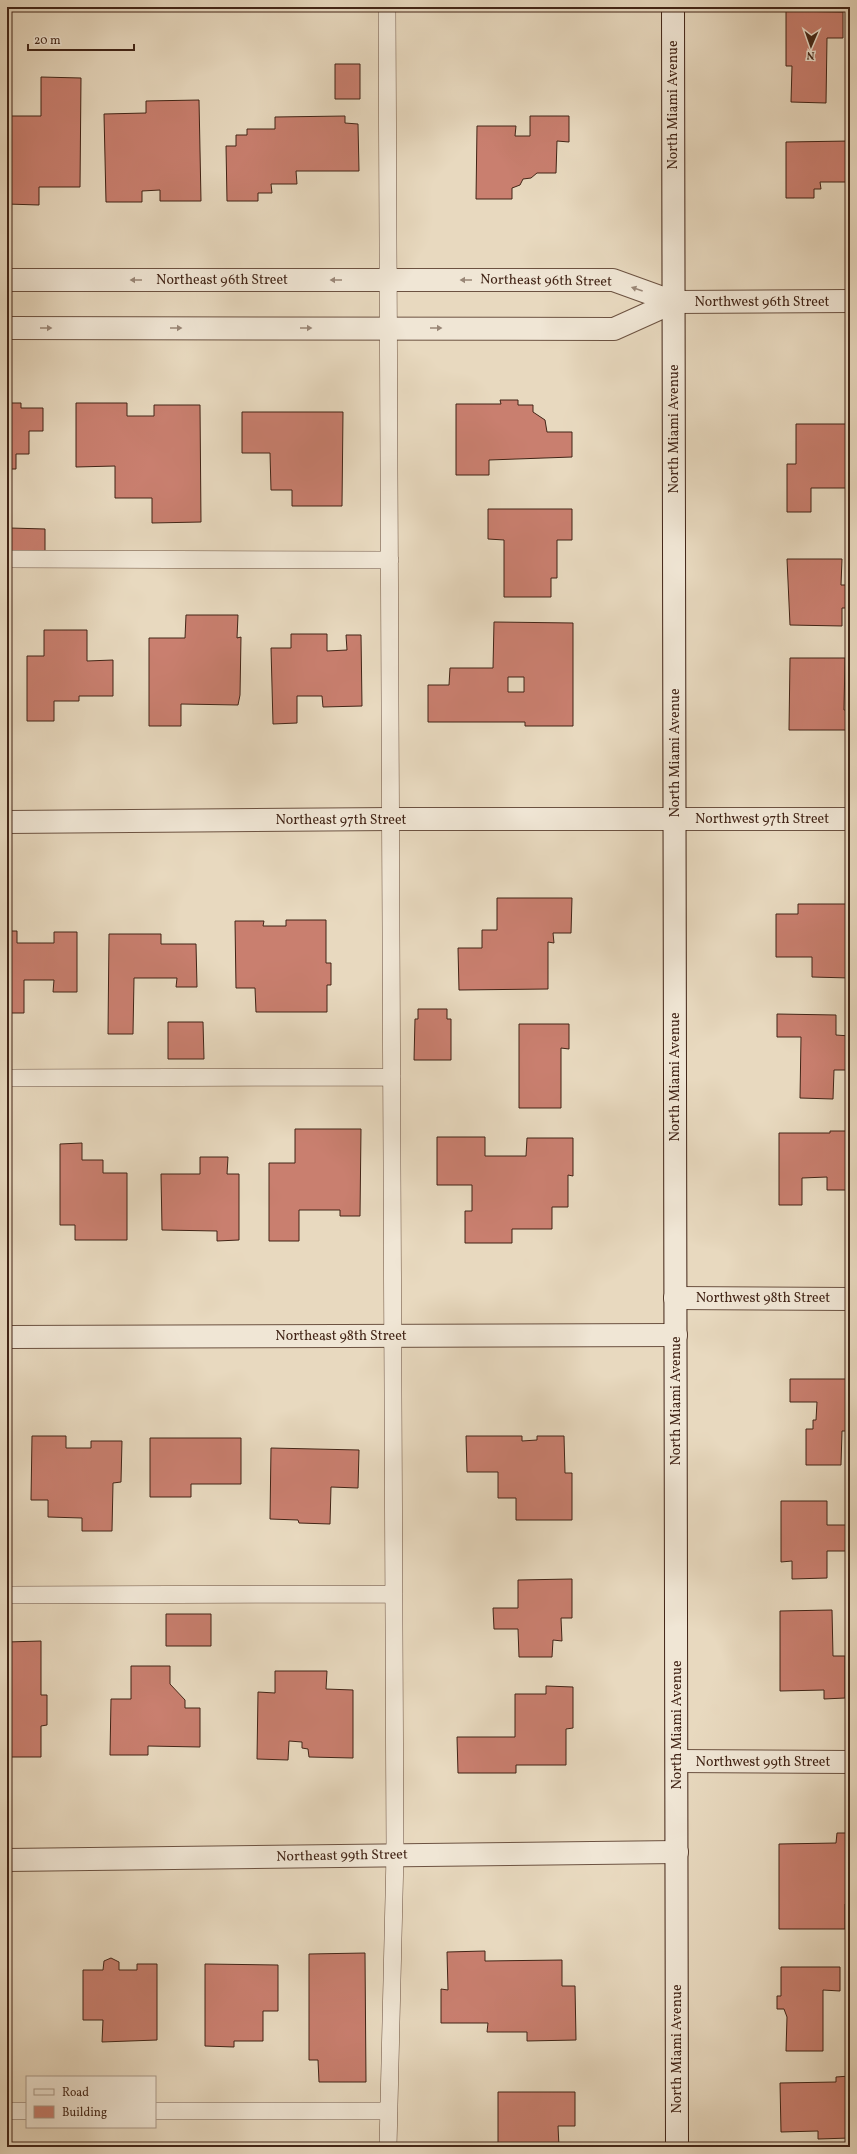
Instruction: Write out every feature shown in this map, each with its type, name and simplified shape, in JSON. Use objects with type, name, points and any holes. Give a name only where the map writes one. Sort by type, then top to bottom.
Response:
[{"type":"street","name":"North Miami Avenue","points":[[673,7],[677,2147]]},
{"type":"street","name":"Northeast 96th Street","points":[[7,280],[613,280],[674,302]]},
{"type":"street","name":"Northwest 96th Street","points":[[674,302],[850,302]]},
{"type":"street","points":[[7,328],[614,329],[674,302]]},
{"type":"street","name":"Northeast 97th Street","points":[[7,822],[391,819],[675,819]]},
{"type":"street","name":"Northwest 97th Street","points":[[675,819],[850,819]]},
{"type":"street","name":"Northwest 98th Street","points":[[675,1298],[850,1299]]},
{"type":"street","name":"Northeast 98th Street","points":[[7,1337],[676,1334]]},
{"type":"street","name":"Northwest 99th Street","points":[[677,1761],[850,1762]]},
{"type":"street","name":"Northeast 99th Street","points":[[7,1860],[677,1852]]},
{"type":"lane","points":[[387,7],[395,1855],[388,2147]]},
{"type":"lane","points":[[7,560],[390,560]]},
{"type":"lane","points":[[7,1078],[392,1077]]},
{"type":"lane","points":[[7,1595],[394,1594]]},
{"type":"lane","points":[[7,2111],[26,2111]]},
{"type":"lane","points":[[156,2111],[389,2111]]},
{"type":"building","points":[[786,11],[843,12],[843,38],[827,38],[826,103],[791,102],[792,66],[786,66]]},
{"type":"building","points":[[335,64],[360,64],[360,99],[335,99]]},
{"type":"building","points":[[41,77],[81,78],[80,187],[39,187],[39,205],[7,204],[7,116],[41,116]]},
{"type":"building","points":[[199,100],[201,201],[160,201],[160,190],[142,191],[142,202],[106,202],[104,114],[146,113],[146,101]]},
{"type":"building","points":[[345,116],[345,123],[358,124],[359,171],[296,171],[297,184],[271,184],[272,193],[258,193],[258,201],[227,201],[226,146],[236,146],[236,135],[247,135],[247,129],[275,129],[275,117]]},
{"type":"building","points":[[530,116],[569,116],[569,142],[557,141],[556,173],[537,173],[531,178],[523,179],[520,185],[512,188],[512,199],[476,199],[477,126],[516,126],[515,136],[530,136]]},
{"type":"building","points":[[850,141],[850,182],[820,182],[821,189],[814,189],[814,198],[786,198],[786,142]]},
{"type":"building","points":[[500,400],[518,400],[518,405],[533,405],[533,412],[545,420],[547,432],[572,432],[572,457],[489,460],[489,475],[456,475],[456,404],[501,404]]},
{"type":"building","points":[[7,403],[21,403],[21,408],[43,408],[43,431],[29,431],[29,454],[16,454],[16,469],[7,469]]},
{"type":"building","points":[[76,403],[127,403],[127,416],[154,416],[154,405],[200,405],[201,522],[152,523],[152,498],[115,498],[115,466],[76,467]]},
{"type":"building","points":[[242,412],[343,412],[342,506],[292,506],[292,490],[271,490],[270,453],[242,453]]},
{"type":"building","points":[[796,424],[848,424],[850,504],[847,504],[847,488],[811,488],[811,512],[787,512],[787,464],[796,464]]},
{"type":"building","points":[[488,509],[572,509],[572,540],[557,540],[557,578],[551,578],[551,597],[504,597],[504,540],[488,539]]},
{"type":"building","points":[[10,528],[45,529],[45,553],[10,552]]},
{"type":"building","points":[[787,559],[842,559],[841,585],[850,585],[850,608],[842,608],[842,626],[790,625]]},
{"type":"building","points":[[186,615],[238,615],[237,638],[241,637],[240,695],[238,705],[181,704],[181,726],[149,726],[149,638],[185,638]]},
{"type":"building","points":[[494,622],[573,623],[573,726],[525,726],[525,722],[428,722],[428,685],[449,685],[450,668],[493,668]],"holes":[[[508,677],[524,677],[524,692],[508,692]]]},
{"type":"building","points":[[44,630],[87,630],[87,661],[113,660],[113,696],[79,696],[79,701],[54,701],[54,721],[27,721],[27,656],[44,656]]},
{"type":"building","points":[[291,634],[327,634],[327,651],[347,650],[346,635],[361,635],[362,706],[323,707],[322,696],[297,696],[297,723],[273,724],[271,648],[291,648]]},
{"type":"building","points":[[790,658],[845,658],[844,710],[850,710],[850,730],[789,730]]},
{"type":"building","points":[[497,898],[572,898],[571,933],[553,933],[554,943],[548,942],[548,989],[459,990],[458,948],[482,948],[482,930],[497,930]]},
{"type":"building","points":[[798,904],[850,904],[850,978],[812,977],[812,957],[776,957],[776,914],[798,914]]},
{"type":"building","points":[[286,920],[326,920],[326,963],[331,963],[331,985],[327,985],[327,1012],[256,1012],[255,988],[236,988],[235,921],[264,921],[263,926],[286,926]]},
{"type":"building","points":[[7,931],[17,931],[17,943],[54,943],[54,932],[77,932],[77,992],[53,992],[54,980],[24,980],[24,1013],[7,1013]]},
{"type":"building","points":[[109,934],[161,934],[161,944],[196,944],[197,987],[176,987],[177,978],[134,978],[133,1034],[108,1034]]},
{"type":"building","points":[[418,1009],[447,1009],[447,1019],[451,1019],[451,1060],[414,1060],[415,1019],[418,1019]]},
{"type":"building","points":[[777,1014],[836,1015],[836,1035],[850,1036],[850,1070],[834,1070],[833,1099],[800,1098],[801,1037],[777,1037]]},
{"type":"building","points":[[168,1022],[203,1022],[204,1059],[168,1059]]},
{"type":"building","points":[[519,1024],[569,1024],[569,1049],[561,1048],[561,1108],[519,1108]]},
{"type":"building","points":[[295,1129],[361,1129],[360,1216],[340,1216],[340,1210],[299,1210],[299,1241],[269,1241],[269,1163],[295,1163]]},
{"type":"building","points":[[830,1131],[850,1131],[848,1190],[827,1190],[827,1177],[802,1178],[802,1205],[779,1205],[779,1133],[830,1133]]},
{"type":"building","points":[[437,1137],[485,1137],[485,1156],[526,1156],[527,1138],[573,1138],[573,1176],[568,1175],[568,1207],[552,1207],[552,1229],[512,1229],[512,1243],[465,1243],[465,1211],[472,1211],[472,1185],[437,1185]]},
{"type":"building","points":[[82,1143],[82,1160],[103,1160],[103,1173],[127,1173],[127,1240],[75,1240],[75,1225],[60,1225],[60,1144]]},
{"type":"building","points":[[200,1157],[228,1157],[227,1174],[239,1174],[239,1240],[217,1241],[217,1231],[162,1230],[161,1174],[200,1174]]},
{"type":"building","points":[[790,1379],[850,1379],[850,1431],[842,1431],[841,1465],[806,1465],[806,1429],[813,1429],[813,1420],[816,1420],[817,1402],[790,1402]]},
{"type":"building","points":[[32,1436],[66,1436],[66,1448],[91,1448],[91,1441],[122,1441],[121,1482],[113,1483],[112,1531],[82,1531],[82,1518],[48,1517],[48,1500],[31,1500]]},
{"type":"building","points":[[466,1436],[522,1436],[522,1441],[537,1440],[537,1436],[564,1436],[565,1473],[572,1473],[572,1520],[516,1520],[516,1498],[498,1498],[498,1472],[467,1472]]},
{"type":"building","points":[[150,1438],[241,1438],[241,1484],[191,1484],[191,1497],[150,1497]]},
{"type":"building","points":[[271,1448],[359,1450],[358,1488],[331,1487],[330,1524],[299,1523],[298,1520],[270,1519]]},
{"type":"building","points":[[781,1501],[827,1501],[827,1525],[850,1525],[850,1551],[827,1551],[827,1578],[792,1579],[792,1561],[781,1562]]},
{"type":"building","points":[[572,1579],[572,1618],[561,1618],[562,1641],[553,1640],[552,1657],[519,1657],[518,1629],[494,1629],[493,1608],[518,1608],[518,1580]]},
{"type":"building","points":[[832,1610],[833,1656],[845,1656],[845,1698],[824,1699],[824,1690],[780,1691],[780,1611]]},
{"type":"building","points":[[166,1614],[211,1614],[211,1646],[166,1646]]},
{"type":"building","points":[[41,1641],[41,1695],[47,1695],[47,1725],[41,1726],[41,1757],[7,1757],[7,1642]]},
{"type":"building","points":[[131,1666],[170,1666],[170,1684],[185,1700],[185,1708],[200,1708],[200,1747],[148,1746],[148,1755],[110,1755],[111,1699],[131,1699]]},
{"type":"building","points":[[275,1671],[327,1671],[326,1689],[353,1690],[353,1758],[309,1757],[308,1749],[302,1748],[302,1742],[289,1741],[288,1760],[257,1759],[258,1692],[275,1693]]},
{"type":"building","points":[[546,1686],[573,1687],[573,1728],[566,1729],[566,1765],[516,1765],[516,1773],[458,1773],[457,1737],[515,1737],[515,1694],[546,1694]]},
{"type":"building","points":[[837,1833],[850,1833],[850,1904],[845,1904],[845,1929],[779,1929],[779,1844],[836,1843]]},
{"type":"building","points":[[485,1951],[485,1961],[562,1960],[562,1986],[575,1986],[576,2040],[527,2041],[527,2032],[487,2032],[488,2023],[441,2023],[441,1989],[448,1990],[447,1952]]},
{"type":"building","points":[[365,1953],[366,2082],[319,2082],[318,2060],[309,2060],[309,1954]]},
{"type":"building","points":[[111,1958],[119,1962],[119,1970],[137,1970],[137,1964],[157,1964],[157,2040],[102,2042],[103,2020],[83,2020],[83,1970],[103,1970],[104,1961]]},
{"type":"building","points":[[205,1964],[278,1965],[278,2011],[263,2011],[263,2041],[234,2041],[234,2047],[205,2046]]},
{"type":"building","points":[[781,1967],[840,1967],[840,1991],[823,1990],[823,2051],[786,2051],[787,2017],[784,2009],[777,2009],[777,1996],[781,1996]]},
{"type":"building","points":[[850,2076],[850,2138],[818,2139],[818,2131],[781,2132],[780,2083],[836,2082],[836,2077]]},
{"type":"building","points":[[498,2092],[575,2092],[575,2126],[558,2126],[559,2147],[512,2147],[512,2144],[498,2145]]},
{"type":"building","points":[[84,2144],[122,2144],[122,2147],[84,2147]]}]
